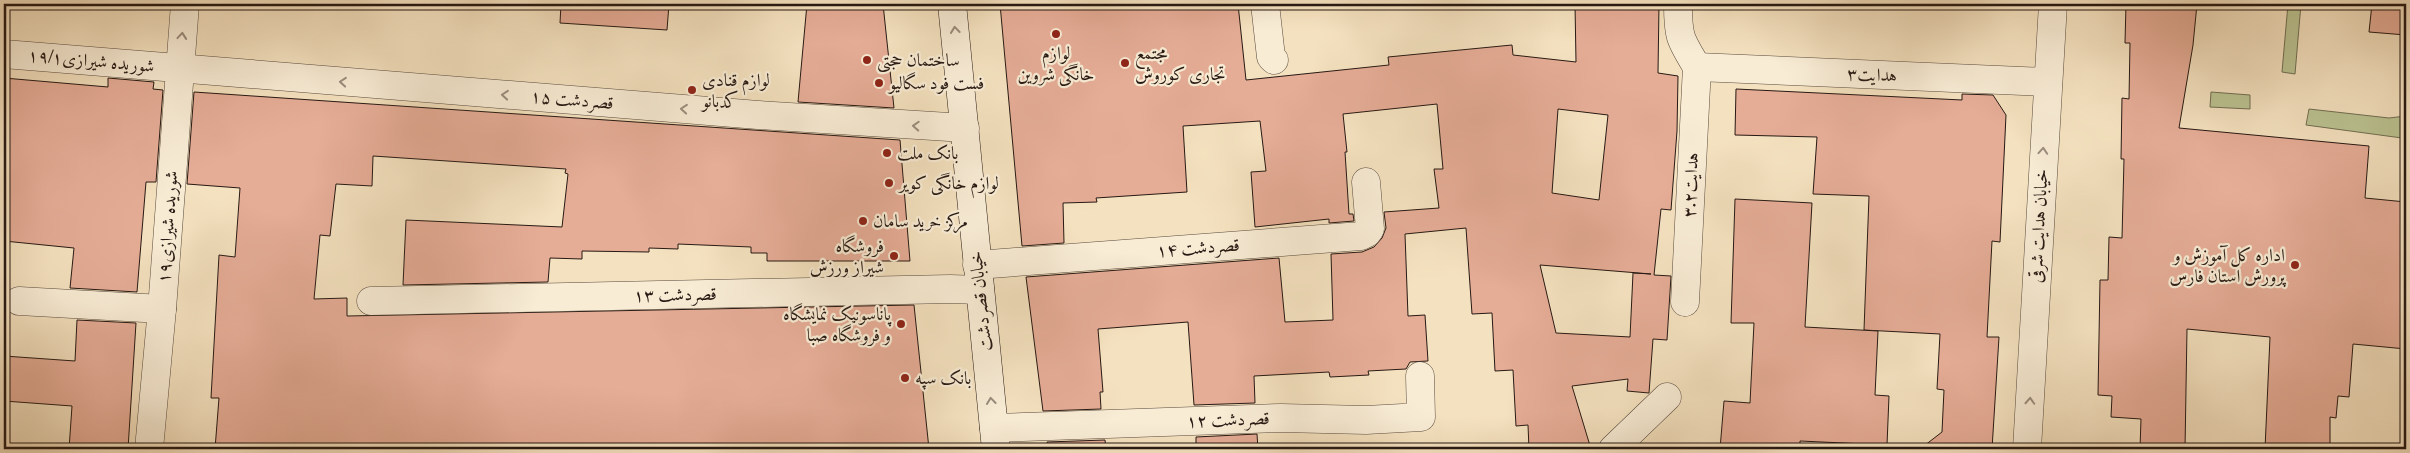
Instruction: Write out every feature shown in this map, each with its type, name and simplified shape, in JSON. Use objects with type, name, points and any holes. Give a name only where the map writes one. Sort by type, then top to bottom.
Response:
[{"type":"street","name":"شوریده شیرازی۱۹","points":[[149,449],[162,309],[185,4]]},
{"type":"street","name":"خیابان قصردشت","points":[[952,4],[995,439]]},
{"type":"street","points":[[1265,4],[1271,57],[1274,60]]},
{"type":"street","points":[[1678,4],[1678,31],[1682,43],[1697,67]]},
{"type":"street","name":"خیابان هدایت شرقی","points":[[2027,449],[2053,4]]},
{"type":"street","name":"شوریده شیرازی۱۹/۱","points":[[4,54],[179,69]]},
{"type":"street","name":"هدایت۳","points":[[1697,67],[2048,82]]},
{"type":"street","name":"هدایت۳.۲","points":[[1685,302],[1697,67]]},
{"type":"street","name":"قصردشت ۱۵","points":[[179,69],[777,116],[965,128]]},
{"type":"street","name":"قصردشت ۱۴","points":[[979,278],[1361,236],[1370,229],[1366,182]]},
{"type":"street","name":"قصردشت ۱۳","points":[[371,301],[950,289],[979,278]]},
{"type":"street","points":[[19,301],[162,309]]},
{"type":"street","name":"قصردشت ۱۲","points":[[995,439],[1281,418],[1366,420],[1421,417],[1420,376]]},
{"type":"street","points":[[1613,449],[1667,397]]},
{"type":"green space","points":[[2288,4],[2301,4],[2295,74],[2282,72]]},
{"type":"green space","points":[[2211,92],[2250,95],[2250,109],[2210,107]]},
{"type":"green space","points":[[2309,109],[2389,118],[2406,116],[2406,136],[2402,138],[2306,125]]},
{"type":"building","points":[[561,4],[669,4],[667,30],[560,23]]},
{"type":"building","points":[[807,4],[883,4],[894,108],[798,102]]},
{"type":"building","points":[[1000,4],[1238,4],[1246,80],[1389,65],[1388,57],[1512,45],[1513,55],[1576,62],[1575,4],[1659,4],[1658,73],[1678,76],[1677,131],[1671,210],[1661,209],[1654,275],[1671,276],[1667,340],[1653,339],[1649,393],[1627,391],[1628,379],[1572,386],[1591,449],[1529,449],[1528,425],[1516,426],[1513,370],[1495,371],[1492,313],[1472,314],[1466,228],[1405,234],[1408,316],[1425,315],[1428,361],[1410,362],[1406,369],[1368,371],[1369,375],[1330,377],[1329,372],[1254,376],[1255,403],[1194,405],[1188,322],[1098,329],[1103,392],[1100,392],[1101,409],[1043,411],[1026,277],[1279,258],[1285,322],[1333,320],[1331,254],[1362,252],[1374,247],[1382,238],[1386,228],[1384,212],[1439,208],[1434,169],[1443,169],[1437,104],[1343,114],[1347,152],[1345,152],[1349,214],[1353,214],[1354,221],[1329,223],[1329,219],[1255,227],[1251,172],[1266,171],[1260,121],[1183,126],[1187,192],[1096,198],[1097,202],[1063,203],[1064,243],[1022,246]],"holes":[[[1558,109],[1608,115],[1599,200],[1552,193]],[[1540,265],[1651,274],[1633,273],[1630,337],[1556,333]]]},
{"type":"building","points":[[2126,4],[2197,4],[2193,45],[2179,128],[2369,146],[2365,198],[2406,202],[2406,349],[2353,344],[2349,397],[2338,396],[2336,418],[2330,417],[2330,449],[2265,449],[2270,337],[2187,329],[2185,449],[2140,449],[2141,419],[2111,417],[2112,396],[2098,395],[2100,280],[2108,280],[2109,237],[2122,238],[2124,159],[2121,159],[2122,98],[2129,99],[2130,43],[2125,43]]},
{"type":"building","points":[[2372,4],[2406,4],[2406,35],[2369,32]]},
{"type":"building","points":[[4,78],[108,87],[108,78],[154,82],[153,89],[163,90],[156,182],[146,182],[137,292],[70,288],[74,248],[4,241]]},
{"type":"building","points":[[1736,89],[1962,100],[1962,94],[1993,95],[2006,115],[2000,242],[1992,241],[1987,337],[1999,337],[1992,449],[1920,449],[1942,432],[1944,390],[1937,389],[1940,334],[1864,330],[1869,196],[1813,194],[1817,137],[1735,135]]},
{"type":"building","points":[[194,92],[900,140],[910,261],[767,261],[767,253],[751,253],[751,247],[678,244],[678,249],[649,248],[649,252],[582,251],[582,259],[550,258],[548,282],[403,285],[406,220],[562,227],[568,174],[565,173],[566,169],[373,156],[372,186],[336,184],[330,236],[320,235],[314,299],[347,298],[347,316],[914,305],[929,449],[215,449],[219,398],[211,398],[219,255],[235,257],[240,188],[187,184]]},
{"type":"building","points":[[1735,199],[1812,203],[1805,327],[1878,331],[1875,395],[1889,396],[1887,445],[1800,441],[1800,449],[1720,449],[1724,401],[1750,403],[1754,323],[1731,323]]},
{"type":"building","points":[[77,320],[136,323],[128,449],[69,449],[72,406],[4,401],[4,356],[75,361]]},
{"type":"building","points":[[1257,434],[1258,449],[1196,449],[1196,437]]},
{"type":"building","points":[[1105,440],[1106,449],[1048,449],[1047,442]]},
{"type":"place","name":"لوازم خانگی شروین","points":[[1056,34]]},
{"type":"place","name":"ساختمان حجتی","points":[[867,60]]},
{"type":"place","name":"مجتمع تجاری کوروش","points":[[1125,63]]},
{"type":"place","name":"فست فود سگالیو","points":[[879,83]]},
{"type":"place","name":"لوازم قنادی کدبانو","points":[[692,90]]},
{"type":"place","name":"بانک ملت","points":[[887,153]]},
{"type":"place","name":"لوازم خانگی کویر","points":[[889,183]]},
{"type":"place","name":"مرکز خرید سامان","points":[[863,221]]},
{"type":"place","name":"فروشگاه شیراز ورزش","points":[[894,256]]},
{"type":"place","name":"اداره کل آموزش و پرورش استان فارس","points":[[2295,265]]},
{"type":"place","name":"پاناسونیک نمایشگاه و فروشگاه صبا","points":[[901,324]]},
{"type":"place","name":"بانک سپه","points":[[905,378]]}]
